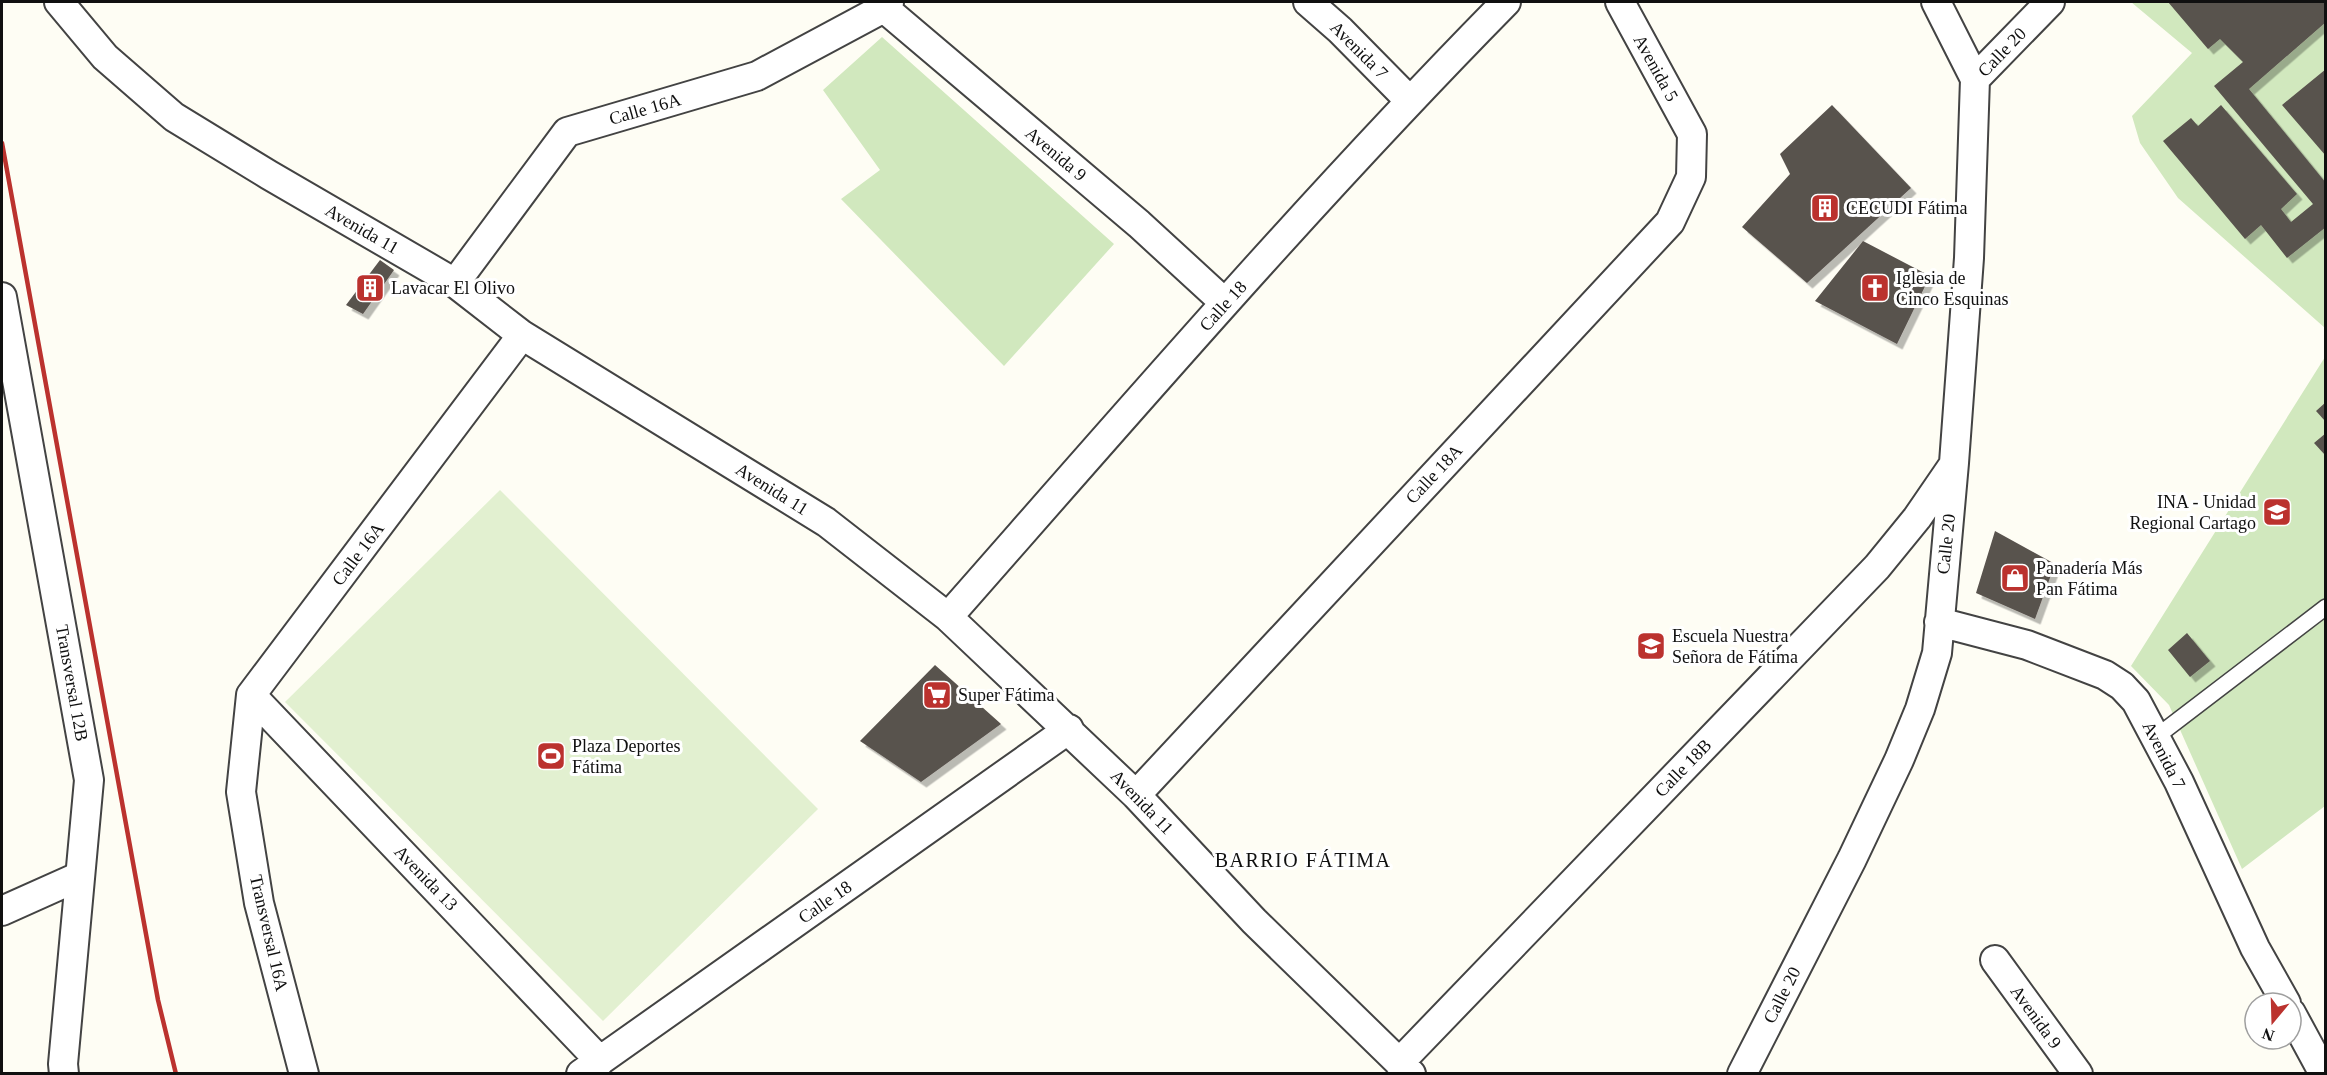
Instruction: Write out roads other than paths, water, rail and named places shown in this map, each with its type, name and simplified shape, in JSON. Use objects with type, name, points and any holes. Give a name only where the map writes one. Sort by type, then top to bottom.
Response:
[{"type":"street","name":"Avenida 11","points":[[59,2],[105,57],[174,117],[455,283],[522,335],[826,522],[948,617],[1136,795],[1254,921],[1405,1068]]},
{"type":"street","name":"Avenida 7","points":[[1308,2],[1409,100]]},
{"type":"street","name":"Calle 18","points":[[948,617],[1225,303],[1409,100],[1506,2]]},
{"type":"street","name":"Avenida 5","points":[[1620,2],[1692,134]]},
{"type":"street","points":[[1936,2],[1976,79]]},
{"type":"street","name":"Calle 20","points":[[1742,1074],[1852,859],[1899,760],[1920,709],[1937,653],[1969,258],[1976,79],[2050,2]]},
{"type":"street","name":"Calle 16A","points":[[455,283],[567,132],[757,76],[886,5]]},
{"type":"street","name":"Avenida 9","points":[[886,5],[1139,224],[1225,303]]},
{"type":"street","name":"Calle 18A","points":[[1136,795],[1670,222],[1691,177],[1692,134]]},
{"type":"street","name":"Transversal 12B","points":[[2,297],[89,780],[80,876],[56,1070]]},
{"type":"street","name":"Calle 16A","points":[[251,695],[522,335]]},
{"type":"street","name":"Calle 18B","points":[[1405,1068],[1877,567],[1917,518],[1954,463]]},
{"type":"street","name":"Avenida 7","points":[[1939,622],[2026,645],[2105,675],[2122,686],[2136,701],[2156,737],[2255,948],[2279,991]]},
{"type":"street","name":"Transversal 16A","points":[[251,695],[241,792],[258,903],[304,1074]]},
{"type":"street","name":"Avenida 13","points":[[251,695],[591,1067]]},
{"type":"street","name":"Calle 18","points":[[591,1067],[1068,729]]},
{"type":"street","points":[[2,911],[80,876]]},
{"type":"street","name":"Avenida 9","points":[[1995,960],[2078,1074]]},
{"type":"street","points":[[2303,1035],[2324,1074]]},
{"type":"lane","points":[[2156,737],[2325,607]]},
{"type":"railway","points":[[2,143],[158,1000],[176,1074]]},
{"type":"place","name":"CECUDI Fátima","points":[[1825,208]]},
{"type":"place","name":"Lavacar El Olivo","points":[[370,288]]},
{"type":"place","name":"Iglesia de Cinco Esquinas","points":[[1875,288]]},
{"type":"place","name":"INA - Unidad Regional Cartago","points":[[2277,512]]},
{"type":"place","name":"Panadería Más Pan Fátima","points":[[2015,578]]},
{"type":"place","name":"Escuela Nuestra Señora de Fátima","points":[[1651,646]]},
{"type":"place","name":"Super Fátima","points":[[937,695]]},
{"type":"place","name":"Plaza Deportes Fátima","points":[[551,756]]},
{"type":"district","name":"BARRIO FÁTIMA","points":[[1303,860]]}]
